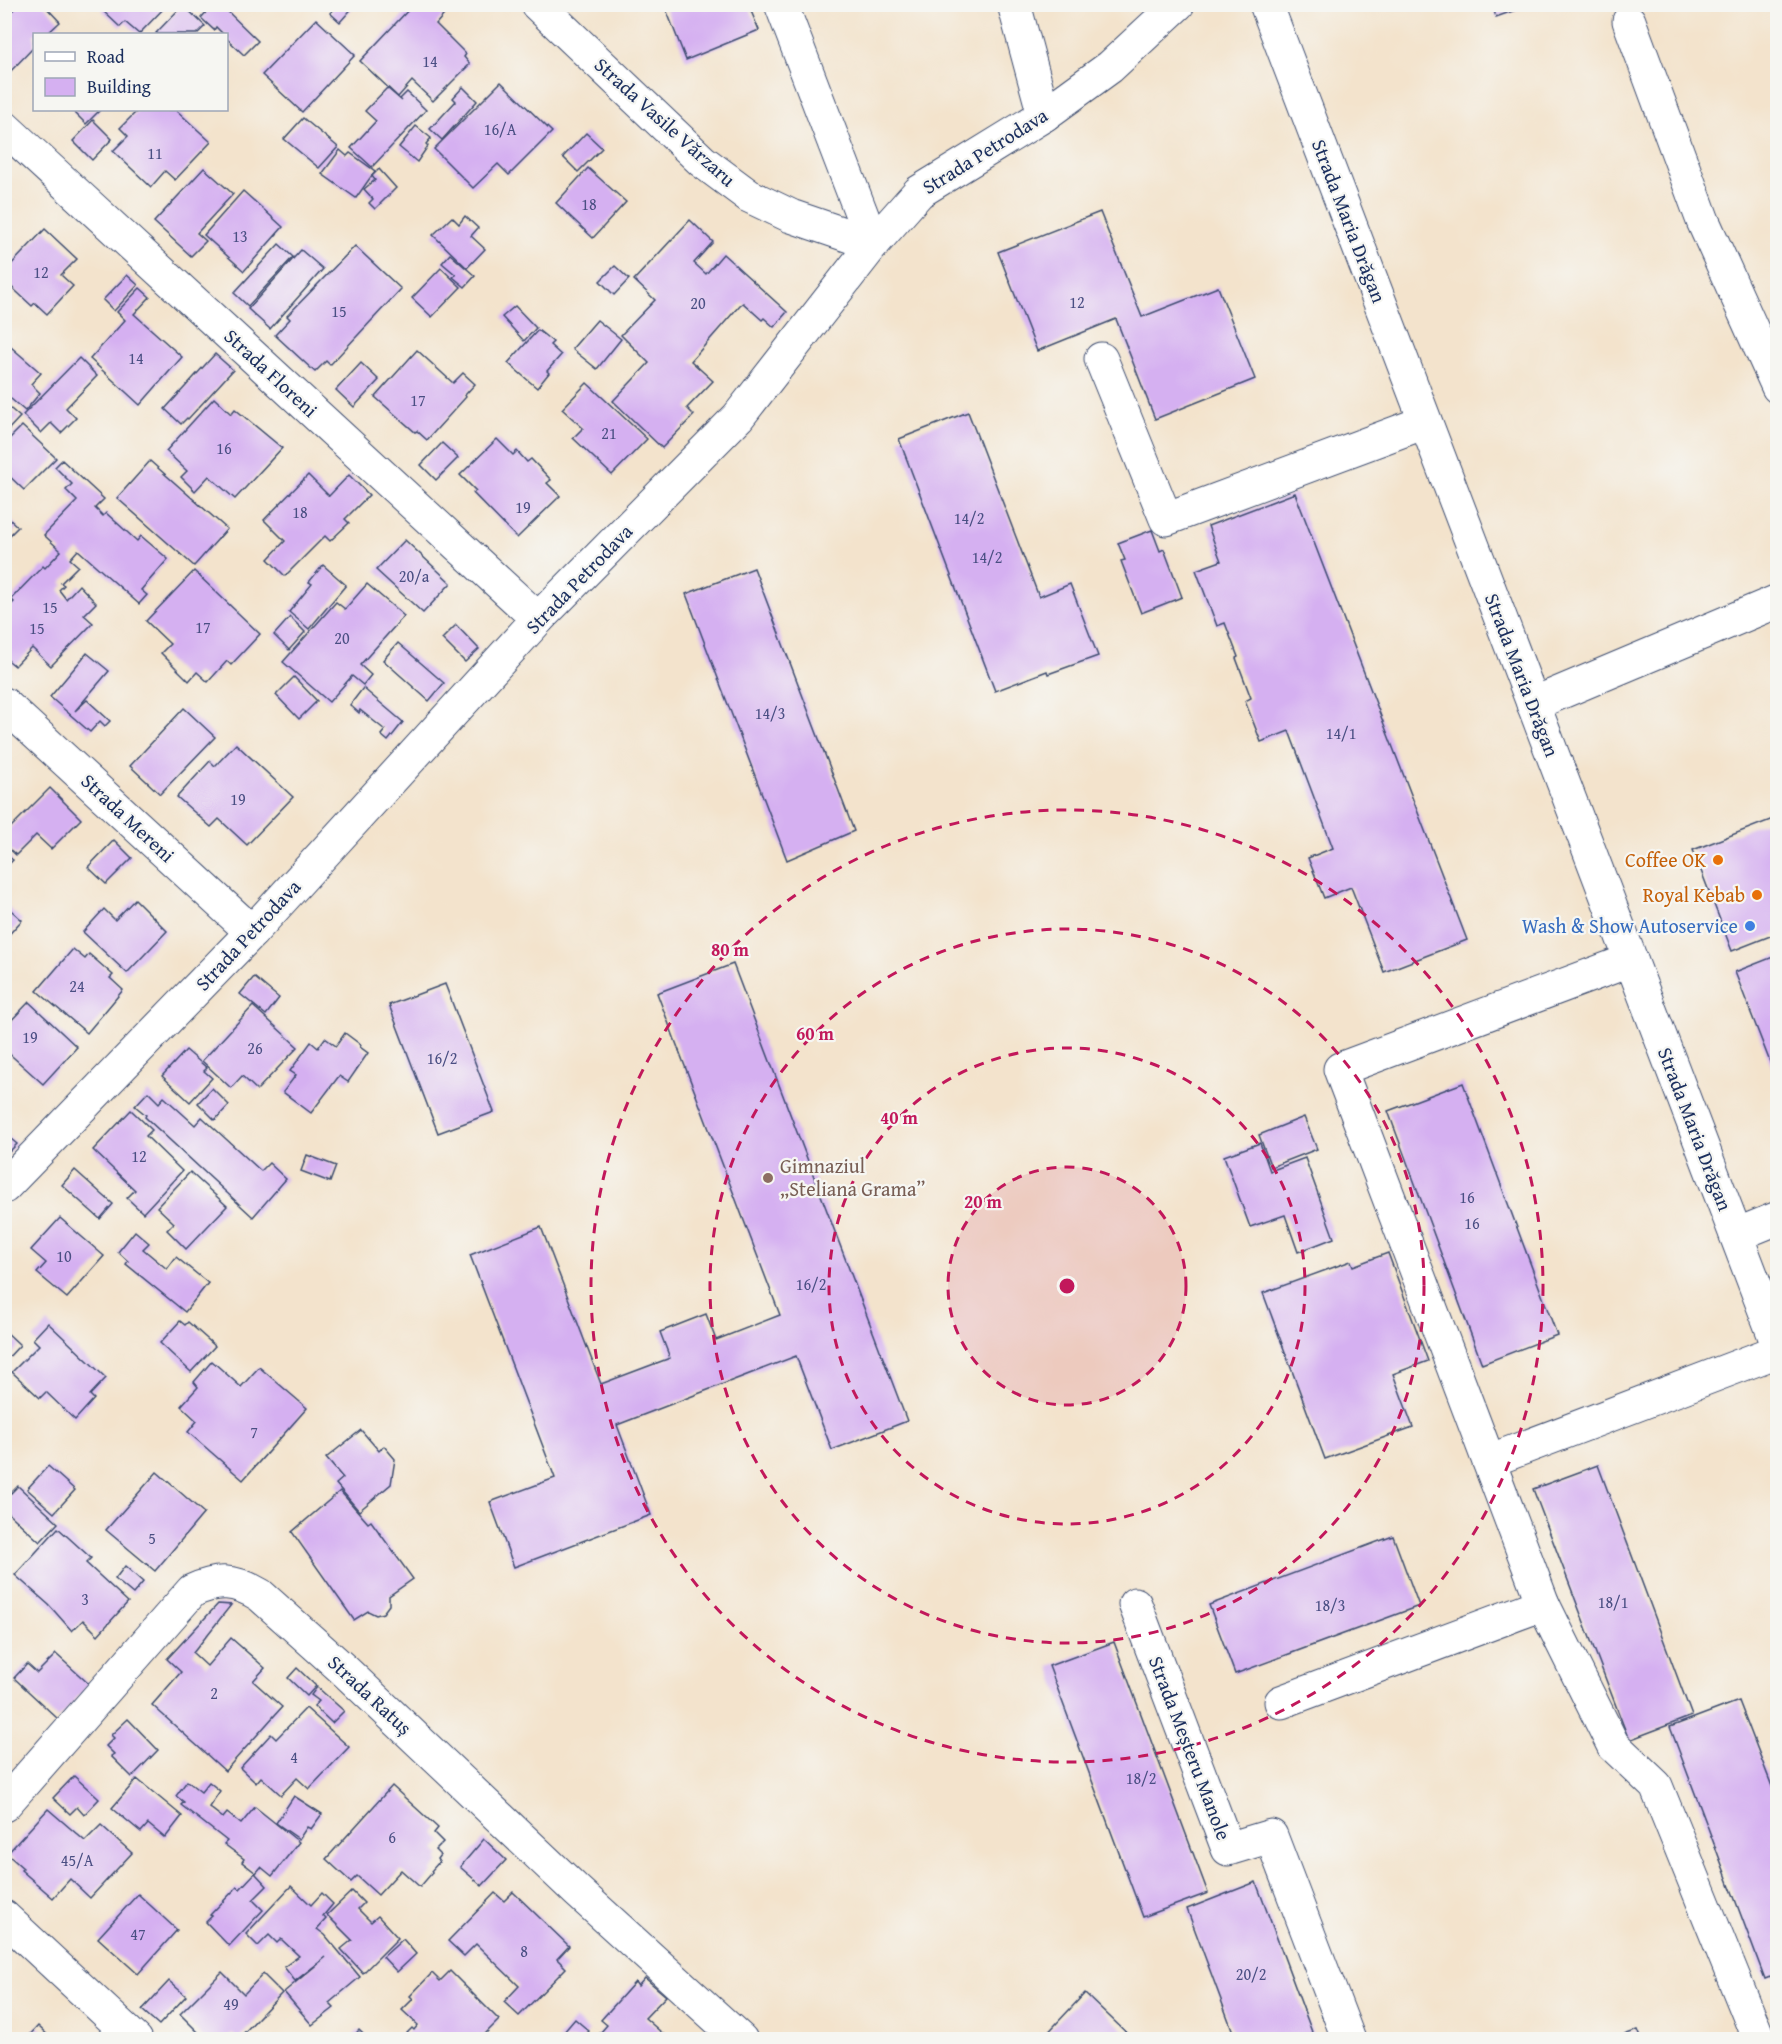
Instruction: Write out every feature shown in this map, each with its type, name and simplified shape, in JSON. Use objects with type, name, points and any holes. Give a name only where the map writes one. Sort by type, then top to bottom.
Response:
[{"type":"street","name":"Strada Vasile Vărzaru","points":[[537,4],[702,161],[749,196],[791,216],[873,244]]},
{"type":"street","points":[[781,4],[873,244]]},
{"type":"street","points":[[1014,4],[1044,115]]},
{"type":"street","name":"Strada Petrodava","points":[[4,1187],[252,932],[538,619],[738,417],[873,244],[919,192],[1044,115],[1110,67],[1178,4]]},
{"type":"street","name":"Strada Maria Drăgan","points":[[1266,4],[1778,1345]]},
{"type":"street","points":[[1629,21],[1703,221],[1778,387]]},
{"type":"street","name":"Strada Floreni","points":[[4,128],[538,619]]},
{"type":"street","points":[[1101,359],[1166,519],[1425,422]]},
{"type":"street","points":[[1533,704],[1778,601]]},
{"type":"street","name":"Strada Mereni","points":[[4,704],[252,932]]},
{"type":"street","points":[[1631,960],[1340,1070],[1544,1604],[1613,1745],[1656,1785],[1759,2040]]},
{"type":"street","points":[[1736,1235],[1778,1218]]},
{"type":"street","points":[[1489,1461],[1778,1351]]},
{"type":"street","name":"Strada Ratuș","points":[[4,1805],[192,1591],[206,1584],[222,1582],[245,1586],[260,1595],[344,1670],[579,1892],[741,2040]]},
{"type":"street","name":"Strada Meșteru Manole","points":[[1134,1604],[1228,1849],[1271,1836],[1349,2040]]},
{"type":"street","points":[[1281,1702],[1544,1604]]},
{"type":"street","points":[[4,1917],[136,2040]]},
{"type":"building","points":[[19,4],[43,4],[60,22],[48,33],[33,33],[33,48],[6,76],[4,19]]},
{"type":"building","points":[[107,4],[168,4],[140,33],[125,22],[120,27],[102,10]]},
{"type":"building","points":[[206,4],[225,4],[223,7],[258,41],[244,55],[228,40],[228,33],[222,33],[216,27],[214,30],[201,18],[210,8]]},
{"type":"building","points":[[326,4],[356,4],[340,22],[330,13],[333,10]]},
{"type":"building","points":[[414,4],[444,4],[449,9],[436,24],[466,54],[464,57],[470,64],[433,101],[412,81],[398,97],[360,61]]},
{"type":"building","points":[[664,4],[748,4],[759,30],[686,60]]},
{"type":"building","points":[[1492,4],[1530,4],[1530,5],[1496,17]]},
{"type":"building","points":[[183,5],[205,26],[198,33],[156,33]]},
{"type":"building","points":[[316,19],[355,55],[302,112],[262,75]]},
{"type":"building","points":[[501,82],[552,132],[509,175],[498,164],[473,188],[434,149]]},
{"type":"building","points":[[463,87],[477,101],[442,140],[430,129],[456,101],[453,98]]},
{"type":"building","points":[[387,88],[402,101],[400,99],[407,92],[426,110],[372,167],[351,148],[376,121],[365,111]]},
{"type":"building","points":[[73,111],[99,111],[86,124]]},
{"type":"building","points":[[137,111],[177,111],[211,142],[175,180],[165,171],[151,187],[113,151],[128,136],[120,128]]},
{"type":"building","points":[[303,118],[338,147],[319,168],[284,139]]},
{"type":"building","points":[[93,120],[112,139],[92,160],[73,141]]},
{"type":"building","points":[[416,126],[431,138],[417,162],[399,147]]},
{"type":"building","points":[[586,133],[602,148],[578,172],[563,157]]},
{"type":"building","points":[[340,150],[347,156],[350,153],[375,171],[356,198],[322,174]]},
{"type":"building","points":[[204,168],[233,194],[197,233],[206,241],[191,256],[154,222]]},
{"type":"building","points":[[588,168],[626,202],[593,238],[556,203]]},
{"type":"building","points":[[379,169],[396,188],[375,209],[369,203],[373,199],[364,189],[375,180],[372,176]]},
{"type":"building","points":[[243,191],[283,227],[244,271],[204,235]]},
{"type":"building","points":[[1100,212],[1142,317],[1218,287],[1255,379],[1155,419],[1116,319],[1037,351],[998,252]]},
{"type":"building","points":[[465,216],[478,228],[471,236],[485,249],[467,268],[433,235],[452,217],[459,224]]},
{"type":"building","points":[[690,220],[713,242],[694,263],[706,274],[723,254],[787,312],[774,327],[764,318],[762,320],[743,303],[740,305],[691,361],[713,381],[687,408],[694,415],[662,448],[613,401],[649,363],[621,335],[655,300],[634,280]]},
{"type":"building","points":[[45,229],[77,259],[61,275],[73,286],[47,314],[35,303],[32,306],[4,280],[4,272]]},
{"type":"building","points":[[279,244],[293,257],[248,306],[234,293]]},
{"type":"building","points":[[355,246],[401,289],[330,365],[326,361],[315,372],[275,335],[290,319],[287,316]]},
{"type":"building","points":[[301,250],[323,269],[270,329],[248,309]]},
{"type":"building","points":[[450,254],[475,276],[465,287],[453,277],[456,275],[442,263]]},
{"type":"building","points":[[615,266],[629,279],[614,295],[600,281]]},
{"type":"building","points":[[441,268],[461,287],[432,317],[412,298]]},
{"type":"building","points":[[127,275],[138,285],[114,311],[103,300]]},
{"type":"building","points":[[140,288],[150,297],[134,314],[182,357],[140,405],[90,359],[125,320],[117,312]]},
{"type":"building","points":[[515,306],[536,328],[524,341],[502,317]]},
{"type":"building","points":[[597,320],[621,339],[597,369],[572,349]]},
{"type":"building","points":[[538,330],[553,342],[550,345],[561,355],[547,371],[549,373],[537,388],[508,363]]},
{"type":"building","points":[[4,341],[41,373],[31,384],[40,393],[25,411],[4,393]]},
{"type":"building","points":[[417,350],[453,383],[463,373],[475,384],[427,440],[375,397]]},
{"type":"building","points":[[215,354],[233,370],[181,424],[165,409]]},
{"type":"building","points":[[79,358],[97,376],[66,408],[76,418],[61,433],[51,423],[41,433],[23,415]]},
{"type":"building","points":[[361,363],[379,380],[354,407],[336,390]]},
{"type":"building","points":[[587,383],[647,439],[612,475],[573,438],[583,428],[562,409]]},
{"type":"building","points":[[214,398],[231,414],[235,409],[282,448],[235,499],[209,476],[195,491],[181,477],[187,471],[166,451]]},
{"type":"building","points":[[4,403],[20,417],[6,432],[4,430]]},
{"type":"building","points":[[968,412],[1039,597],[1070,584],[1098,656],[1048,674],[1047,671],[995,691],[899,439]]},
{"type":"building","points":[[22,426],[56,458],[24,490],[4,471],[4,435],[9,439]]},
{"type":"building","points":[[497,439],[513,455],[517,451],[527,462],[531,459],[551,480],[547,483],[560,496],[517,538],[473,493],[476,491],[460,475]]},
{"type":"building","points":[[442,443],[458,458],[436,480],[421,465]]},
{"type":"building","points":[[62,460],[104,499],[95,508],[103,516],[106,513],[137,541],[141,536],[168,559],[141,590],[147,595],[139,604],[78,550],[70,559],[78,566],[61,583],[64,585],[59,590],[66,599],[79,585],[96,603],[84,615],[93,623],[51,666],[32,648],[15,666],[4,657],[4,611],[14,602],[11,599],[61,551],[44,535],[77,501],[66,490],[72,484],[55,467]]},
{"type":"building","points":[[150,461],[227,529],[194,566],[117,498]]},
{"type":"building","points":[[308,475],[329,496],[349,475],[369,495],[345,519],[349,523],[330,541],[325,536],[285,576],[268,559],[285,541],[264,520]]},
{"type":"building","points":[[1295,493],[1467,940],[1384,972],[1351,887],[1324,898],[1308,858],[1333,848],[1289,731],[1261,742],[1245,701],[1251,698],[1236,658],[1238,657],[1225,623],[1217,626],[1196,570],[1221,561],[1208,526]]},
{"type":"building","points":[[4,514],[18,527],[4,541]]},
{"type":"building","points":[[1152,530],[1160,551],[1164,549],[1182,597],[1141,613],[1121,561],[1125,560],[1118,543]]},
{"type":"building","points":[[405,540],[451,583],[423,613],[376,570]]},
{"type":"building","points":[[323,565],[346,585],[309,629],[289,612],[312,584],[309,582]]},
{"type":"building","points":[[754,568],[854,831],[787,860],[686,594]]},
{"type":"building","points":[[194,571],[260,634],[231,665],[227,661],[208,682],[197,672],[189,681],[161,653],[170,644],[146,621]]},
{"type":"building","points":[[367,584],[404,616],[360,665],[371,675],[363,685],[352,676],[329,702],[283,662],[336,602],[345,609]]},
{"type":"building","points":[[290,617],[305,632],[289,650],[274,635]]},
{"type":"building","points":[[456,625],[479,649],[465,662],[442,639]]},
{"type":"building","points":[[398,643],[444,683],[429,701],[383,660]]},
{"type":"building","points":[[87,653],[109,671],[75,711],[87,700],[110,721],[105,726],[100,721],[90,732],[50,697]]},
{"type":"building","points":[[294,677],[317,701],[299,719],[276,695]]},
{"type":"building","points":[[363,688],[403,722],[388,741],[381,735],[385,730],[350,705]]},
{"type":"building","points":[[184,708],[215,737],[160,794],[130,766]]},
{"type":"building","points":[[236,744],[293,797],[247,845],[219,819],[211,827],[177,797],[210,761],[215,766]]},
{"type":"building","points":[[50,788],[81,819],[51,849],[36,835],[16,855],[4,844],[4,834]]},
{"type":"building","points":[[1778,817],[1778,933],[1732,951],[1693,850]]},
{"type":"building","points":[[114,840],[132,858],[106,884],[88,867]]},
{"type":"building","points":[[4,853],[13,860],[4,869]]},
{"type":"building","points":[[135,899],[167,931],[127,973],[83,932],[104,909],[115,920]]},
{"type":"building","points":[[4,904],[22,920],[4,940]]},
{"type":"building","points":[[73,949],[85,959],[89,954],[113,975],[110,978],[123,990],[87,1033],[37,991]]},
{"type":"building","points":[[1778,955],[1778,1080],[1777,1080],[1735,972]]},
{"type":"building","points":[[733,964],[907,1421],[832,1450],[796,1356],[617,1425],[651,1515],[514,1567],[490,1502],[555,1478],[470,1255],[541,1227],[601,1384],[670,1358],[660,1332],[706,1314],[716,1340],[780,1315],[657,993]]},
{"type":"building","points":[[254,977],[279,998],[266,1015],[240,994]]},
{"type":"building","points":[[445,984],[494,1112],[438,1133],[389,1005]]},
{"type":"building","points":[[29,1002],[77,1047],[43,1084],[4,1049],[4,1028]]},
{"type":"building","points":[[253,1006],[298,1047],[257,1090],[242,1076],[231,1088],[202,1061]]},
{"type":"building","points":[[345,1033],[368,1053],[348,1082],[339,1076],[311,1113],[283,1092],[296,1075],[290,1071],[311,1042],[318,1048],[325,1038],[336,1046]]},
{"type":"building","points":[[186,1050],[207,1068],[204,1071],[212,1078],[190,1102],[162,1076]]},
{"type":"building","points":[[1463,1083],[1557,1335],[1482,1364],[1388,1111]]},
{"type":"building","points":[[212,1088],[229,1105],[215,1120],[198,1103]]},
{"type":"building","points":[[148,1092],[159,1103],[164,1097],[195,1125],[202,1117],[261,1171],[269,1163],[286,1179],[253,1217],[135,1106]]},
{"type":"building","points":[[131,1110],[152,1130],[146,1136],[182,1171],[143,1213],[127,1198],[135,1190],[93,1150]]},
{"type":"building","points":[[1304,1117],[1317,1149],[1271,1167],[1259,1135]]},
{"type":"building","points":[[4,1133],[17,1144],[4,1157]]},
{"type":"building","points":[[1260,1143],[1270,1171],[1305,1158],[1334,1238],[1298,1252],[1285,1215],[1250,1227],[1224,1156]]},
{"type":"building","points":[[307,1155],[336,1166],[330,1182],[301,1171]]},
{"type":"building","points":[[75,1170],[113,1204],[100,1219],[62,1185]]},
{"type":"building","points":[[190,1172],[227,1206],[186,1249],[167,1230],[174,1223],[157,1207]]},
{"type":"building","points":[[60,1218],[104,1256],[67,1298],[37,1273],[46,1263],[31,1250]]},
{"type":"building","points":[[135,1231],[149,1243],[143,1249],[167,1269],[176,1257],[208,1283],[185,1312],[126,1264],[128,1261],[118,1252]]},
{"type":"building","points":[[1388,1253],[1428,1361],[1393,1374],[1413,1427],[1325,1459],[1263,1293],[1351,1261],[1353,1266]]},
{"type":"building","points":[[180,1321],[185,1325],[188,1322],[215,1346],[191,1372],[160,1343]]},
{"type":"building","points":[[48,1323],[106,1378],[90,1395],[94,1399],[75,1420],[46,1392],[40,1398],[12,1372],[39,1345],[33,1339]]},
{"type":"building","points":[[4,1330],[20,1345],[4,1362]]},
{"type":"building","points":[[212,1361],[241,1387],[259,1367],[307,1408],[243,1480],[188,1432],[197,1421],[181,1406],[198,1387],[194,1382]]},
{"type":"building","points":[[361,1430],[379,1451],[384,1446],[395,1459],[391,1484],[359,1511],[336,1484],[343,1478],[326,1458]]},
{"type":"building","points":[[1598,1465],[1692,1716],[1629,1740],[1533,1489]]},
{"type":"building","points":[[48,1466],[75,1490],[54,1513],[27,1489]]},
{"type":"building","points":[[157,1472],[204,1513],[155,1571],[106,1530]]},
{"type":"building","points":[[18,1486],[58,1523],[40,1542],[4,1509],[4,1500]]},
{"type":"building","points":[[340,1491],[368,1523],[371,1521],[413,1579],[389,1596],[389,1605],[383,1613],[376,1615],[368,1611],[354,1620],[292,1532]]},
{"type":"building","points":[[58,1528],[91,1558],[86,1563],[128,1602],[98,1635],[83,1620],[72,1631],[49,1605],[15,1575]]},
{"type":"building","points":[[1393,1536],[1419,1606],[1235,1674],[1209,1605]]},
{"type":"building","points":[[125,1566],[143,1582],[133,1594],[115,1579]]},
{"type":"building","points":[[218,1604],[231,1605],[193,1653],[207,1666],[231,1638],[265,1668],[253,1681],[282,1707],[225,1771],[152,1705],[181,1672],[167,1659]]},
{"type":"building","points":[[1114,1642],[1208,1893],[1143,1917],[1049,1666]]},
{"type":"building","points":[[56,1654],[89,1684],[58,1719],[14,1678],[27,1664],[37,1673]]},
{"type":"building","points":[[297,1668],[316,1686],[307,1696],[288,1678]]},
{"type":"building","points":[[317,1687],[344,1711],[332,1723],[314,1706],[319,1701],[311,1695]]},
{"type":"building","points":[[1739,1701],[1778,1802],[1778,1974],[1765,1979],[1670,1727]]},
{"type":"building","points":[[306,1708],[349,1747],[309,1789],[297,1778],[281,1795],[261,1777],[256,1783],[240,1768],[271,1734],[276,1739]]},
{"type":"building","points":[[128,1719],[158,1750],[132,1777],[111,1756],[114,1754],[106,1746],[114,1738],[111,1735]]},
{"type":"building","points":[[74,1776],[99,1799],[84,1815],[77,1807],[70,1814],[53,1798]]},
{"type":"building","points":[[137,1779],[182,1816],[165,1838],[148,1824],[141,1832],[112,1808]]},
{"type":"building","points":[[187,1781],[201,1792],[209,1782],[220,1791],[209,1807],[223,1818],[227,1813],[241,1824],[255,1807],[299,1842],[272,1876],[261,1867],[256,1873],[242,1862],[244,1859],[224,1844],[227,1841],[181,1805],[184,1802],[176,1796]]},
{"type":"building","points":[[392,1786],[438,1828],[434,1833],[443,1842],[435,1850],[440,1855],[437,1859],[439,1862],[420,1887],[401,1870],[378,1895],[357,1876],[351,1882],[326,1859]]},
{"type":"building","points":[[294,1796],[322,1814],[311,1829],[307,1827],[299,1839],[276,1823]]},
{"type":"building","points":[[48,1809],[85,1841],[101,1825],[132,1853],[90,1898],[70,1879],[53,1898],[21,1870],[23,1868],[7,1854]]},
{"type":"building","points":[[484,1839],[506,1860],[482,1886],[460,1867]]},
{"type":"building","points":[[255,1873],[267,1886],[253,1900],[263,1910],[229,1946],[206,1922],[237,1887],[240,1889]]},
{"type":"building","points":[[1256,1882],[1315,2040],[1236,2040],[1187,1909]]},
{"type":"building","points":[[291,1886],[311,1905],[322,1893],[333,1904],[323,1916],[326,1919],[317,1929],[325,1935],[360,1977],[329,2003],[334,2008],[312,2025],[284,1992],[326,1957],[295,1981],[284,1967],[299,1956],[281,1939],[277,1943],[269,1935],[258,1946],[246,1934]]},
{"type":"building","points":[[352,1891],[364,1903],[358,1909],[371,1922],[378,1916],[398,1938],[363,1973],[341,1949],[352,1940],[327,1915]]},
{"type":"building","points":[[513,1892],[569,1946],[557,1959],[566,1968],[519,2016],[504,2002],[519,1986],[476,1944],[464,1956],[448,1941],[495,1893],[504,1901]]},
{"type":"building","points":[[138,1894],[177,1930],[138,1974],[98,1938]]},
{"type":"building","points":[[403,1939],[416,1954],[397,1972],[383,1957]]},
{"type":"building","points":[[450,1971],[499,2020],[479,2040],[455,2040],[450,2034],[444,2040],[400,2040],[418,2025],[402,2010],[413,1999],[410,1996],[432,1973],[440,1981]]},
{"type":"building","points":[[222,1972],[244,1994],[263,1974],[282,1993],[238,2039],[232,2033],[225,2040],[206,2040],[180,2014]]},
{"type":"building","points":[[645,1978],[666,1996],[645,2018],[670,2040],[594,2040],[607,2025],[601,2020],[635,1982],[638,1986]]},
{"type":"building","points":[[169,1981],[186,1996],[159,2025],[142,2010]]},
{"type":"building","points":[[1085,1993],[1134,2040],[1041,2040]]},
{"type":"building","points":[[575,2019],[589,2031],[581,2040],[557,2040]]},
{"type":"building","points":[[38,2026],[53,2040],[25,2040]]},
{"type":"building","points":[[359,2030],[369,2040],[350,2040]]},
{"type":"building","points":[[1638,2030],[1642,2040],[1613,2040],[1613,2039]]},
{"type":"place","name":"Coffee OK","points":[[1718,860]]},
{"type":"place","name":"Royal Kebab","points":[[1757,895]]},
{"type":"place","name":"Wash & Show Autoservice","points":[[1750,926]]},
{"type":"place","name":"Gimnaziul „Steliana Grama”","points":[[768,1178]]}]
